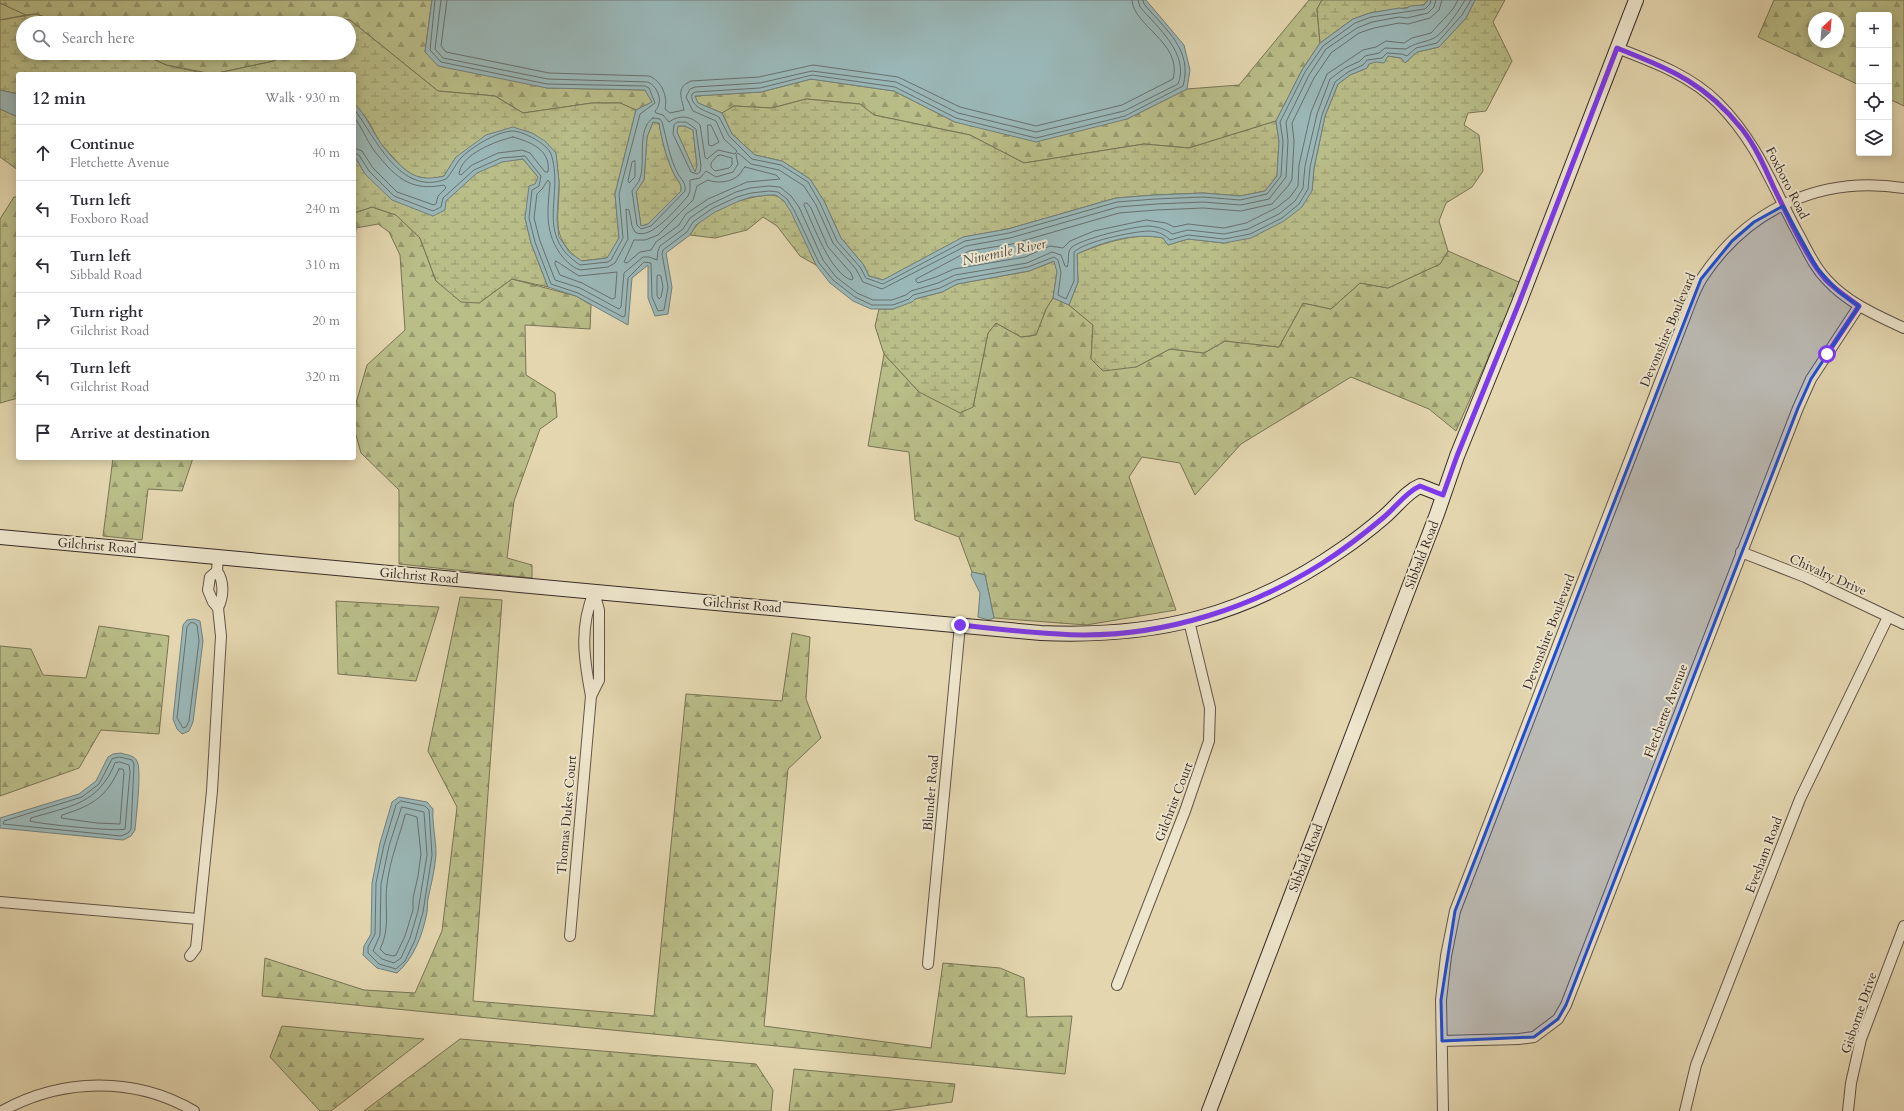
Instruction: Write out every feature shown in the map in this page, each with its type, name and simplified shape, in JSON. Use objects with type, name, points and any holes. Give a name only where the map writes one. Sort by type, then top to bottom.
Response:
[{"type":"street","name":"Sibbald Road","points":[[1209,1111],[1438,514],[1457,456],[1519,303],[1636,0]]},
{"type":"street","name":"Foxboro Road","points":[[1617,48],[1667,68],[1686,78],[1703,89],[1717,102],[1743,130],[1758,154],[1783,206],[1817,268],[1839,292],[1859,306],[1904,328]]},
{"type":"street","name":"Devonshire Boulevard","points":[[1443,1111],[1441,1000],[1446,956],[1455,911],[1701,279],[1716,259],[1754,222],[1806,194],[1826,188],[1850,185],[1878,185],[1904,188]]},
{"type":"street","name":"Fletchette Avenue","points":[[1442,1041],[1519,1039],[1534,1036],[1558,1019],[1566,1005],[1798,408],[1811,379],[1859,306]]},
{"type":"street","name":"Gilchrist Road","points":[[0,537],[218,564],[594,592],[1084,635],[1143,630],[1189,621],[1232,608],[1291,582],[1321,564],[1384,516],[1413,489],[1420,486],[1443,495]]},
{"type":"street","name":"Chivalry Drive","points":[[1741,552],[1805,577],[1904,624]]},
{"type":"street","points":[[190,956],[196,948],[214,760],[221,636],[218,608],[213,602],[208,590],[210,577],[218,564]]},
{"type":"street","name":"Thomas Dukes Court","points":[[591,696],[599,680],[599,610],[594,592]]},
{"type":"street","name":"Thomas Dukes Court","points":[[570,936],[591,696],[584,658],[584,631],[587,608],[594,592]]},
{"type":"street","name":"Evesham Road","points":[[1684,1111],[1696,1065],[1800,799],[1888,617]]},
{"type":"street","name":"Gilchrist Court","points":[[1117,985],[1185,811],[1209,741],[1210,708],[1189,621]]},
{"type":"street","name":"Blunder Road","points":[[928,964],[960,625]]},
{"type":"street","points":[[0,902],[198,919]]},
{"type":"street","name":"Gisborne Drive","points":[[1848,1111],[1851,1083],[1862,1039],[1904,926]]},
{"type":"street","points":[[2,1111],[38,1094],[58,1089],[102,1085],[123,1086],[141,1090],[162,1096],[194,1111]]},
{"type":"highlighted area","points":[[1783,206],[1817,268],[1839,292],[1859,306],[1811,379],[1798,408],[1566,1005],[1558,1019],[1534,1037],[1442,1041],[1441,1000],[1455,911],[1701,279],[1732,241],[1754,222]]},
{"type":"green space","points":[[0,0],[432,0],[425,52],[547,88],[645,90],[652,102],[636,110],[620,103],[592,103],[523,113],[495,96],[438,91],[356,25],[356,16],[42,16],[36,14],[26,15],[0,3]]},
{"type":"green space","points":[[1309,0],[1322,0],[1317,9],[1320,43],[1302,70],[1276,121],[1189,148],[1144,144],[1024,163],[970,135],[874,115],[860,104],[806,99],[772,108],[734,106],[722,113],[698,103],[694,96],[761,92],[811,79],[894,91],[955,122],[1127,119],[1187,89],[1239,85]]},
{"type":"green space","points":[[1322,0],[1428,0],[1424,5],[1370,13],[1353,19],[1320,43],[1317,9]]},
{"type":"green space","points":[[1475,0],[1505,0],[1493,22],[1512,61],[1486,111],[1468,113],[1464,125],[1479,135],[1483,171],[1472,187],[1446,203],[1439,221],[1448,251],[1440,264],[1388,288],[1360,283],[1331,309],[1303,303],[1279,347],[1225,341],[1204,353],[1170,349],[1136,367],[1103,371],[1091,359],[1093,325],[1069,305],[1078,282],[1077,254],[1097,246],[1141,236],[1163,238],[1168,245],[1188,239],[1224,243],[1312,191],[1314,168],[1325,116],[1338,84],[1350,75],[1367,68],[1369,64],[1388,56],[1401,58],[1405,63],[1417,52],[1439,47],[1466,18]]},
{"type":"green space","points":[[1774,0],[1904,0],[1904,106],[1892,100],[1892,12],[1856,12],[1856,84],[1758,37]]},
{"type":"green space","points":[[0,3],[26,15],[16,16],[0,20]]},
{"type":"green space","points":[[36,14],[42,16],[24,16]]},
{"type":"green space","points":[[16,17],[16,60],[155,60],[166,65],[198,72],[16,72],[16,94],[0,90],[0,20]]},
{"type":"green space","points":[[356,25],[438,91],[495,96],[523,113],[592,103],[620,103],[636,110],[615,194],[619,238],[608,258],[581,261],[564,243],[558,225],[559,182],[556,154],[456,157],[444,176],[430,179],[414,176],[402,167],[380,143],[369,122],[356,106],[356,72],[222,72],[274,61],[356,60]]},
{"type":"green space","points":[[155,60],[276,60],[222,72],[203,72],[166,65]]},
{"type":"green space","points":[[806,99],[860,104],[874,115],[970,135],[1024,163],[1144,144],[1189,148],[1276,121],[1279,141],[1277,176],[1265,191],[1240,196],[1203,193],[1116,198],[1008,229],[964,237],[883,280],[869,276],[863,264],[841,238],[824,201],[810,179],[782,161],[755,155],[732,134],[722,113],[734,106],[772,108]]},
{"type":"green space","points":[[0,109],[16,116],[16,169],[0,157]]},
{"type":"green space","points":[[653,122],[659,123],[663,143],[674,174],[680,184],[681,191],[648,224],[641,226],[636,192],[644,180],[647,137]]},
{"type":"green space","points":[[678,126],[685,126],[693,130],[697,166],[695,173],[677,132]]},
{"type":"green space","points":[[356,158],[365,174],[433,216],[455,191],[481,171],[501,162],[523,159],[538,177],[525,218],[531,243],[548,287],[512,279],[479,303],[461,302],[436,281],[420,238],[396,215],[372,207],[356,212]]},
{"type":"green space","points":[[768,195],[783,200],[788,205],[797,221],[816,265],[800,256],[777,226],[763,217],[747,230],[715,238],[690,235],[704,218],[724,206],[746,199]]},
{"type":"green space","points":[[14,197],[16,197],[16,399],[0,403],[0,219]]},
{"type":"green space","points":[[372,207],[396,215],[420,238],[436,281],[479,303],[512,279],[576,296],[591,305],[590,329],[525,325],[526,375],[555,393],[557,417],[540,429],[514,501],[507,558],[532,565],[532,578],[399,564],[399,490],[361,453],[356,435],[356,403],[367,365],[405,330],[400,255],[389,232],[378,224],[356,228],[356,212]]},
{"type":"green space","points":[[1448,251],[1521,283],[1456,431],[1429,409],[1351,377],[1241,444],[1195,495],[1180,463],[1142,457],[1129,477],[1176,610],[1086,625],[994,618],[985,575],[972,572],[959,537],[915,520],[909,452],[868,446],[884,354],[919,392],[973,407],[988,333],[996,323],[1021,337],[1036,335],[1046,309],[1053,298],[1069,305],[1093,325],[1091,359],[1136,367],[1170,349],[1204,353],[1225,341],[1279,347],[1303,303],[1331,309],[1360,283],[1388,288],[1440,264]]},
{"type":"green space","points":[[1055,261],[1057,272],[1053,298],[1046,309],[1036,335],[1021,337],[996,323],[988,333],[973,407],[960,413],[919,392],[884,354],[875,326],[879,309],[893,309],[915,299],[942,292],[957,284],[1029,271]]},
{"type":"green space","points":[[113,460],[192,460],[182,491],[148,489],[142,540],[103,536]]},
{"type":"green space","points":[[460,597],[502,600],[473,1001],[654,1016],[686,694],[782,701],[792,633],[810,637],[806,699],[821,738],[788,769],[764,1026],[931,1048],[943,963],[1000,968],[1024,978],[1027,1017],[1072,1016],[1065,1074],[262,996],[265,958],[364,990],[415,993],[442,931],[457,807],[428,751]]},
{"type":"green space","points":[[336,601],[439,607],[416,681],[338,674]]},
{"type":"green space","points":[[99,626],[169,636],[159,734],[101,730],[79,768],[0,796],[0,646],[31,649],[43,675],[86,678]]},
{"type":"green space","points":[[282,1026],[424,1039],[331,1111],[320,1111],[270,1057]]},
{"type":"green space","points":[[460,1039],[756,1064],[773,1090],[771,1111],[364,1111]]},
{"type":"green space","points":[[794,1069],[955,1084],[952,1102],[886,1111],[789,1111]]},
{"type":"water","name":"Ninemile River","points":[[432,0],[1146,0],[1184,45],[1190,70],[1187,89],[1127,119],[1036,142],[955,122],[894,91],[811,79],[761,92],[695,96],[698,103],[722,113],[732,134],[755,155],[782,161],[810,179],[824,201],[841,238],[863,264],[869,276],[883,280],[963,237],[1008,229],[1116,198],[1203,193],[1240,196],[1265,191],[1277,176],[1279,141],[1276,121],[1302,70],[1320,43],[1353,19],[1370,13],[1399,8],[1406,9],[1410,6],[1424,5],[1428,0],[1475,0],[1466,18],[1439,47],[1417,52],[1405,63],[1401,58],[1388,56],[1384,63],[1376,62],[1369,64],[1367,68],[1350,75],[1338,84],[1325,116],[1314,168],[1312,191],[1302,207],[1284,221],[1251,238],[1224,243],[1188,239],[1168,245],[1163,238],[1141,236],[1119,239],[1097,246],[1077,254],[1078,282],[1069,305],[1053,298],[1057,272],[1054,261],[1029,271],[957,284],[942,292],[915,299],[912,302],[893,309],[871,309],[853,301],[830,283],[816,265],[791,212],[784,201],[776,195],[768,195],[751,197],[715,212],[696,225],[690,235],[666,253],[672,287],[668,314],[655,316],[648,298],[648,265],[632,278],[628,325],[576,296],[548,287],[531,243],[525,218],[529,186],[535,184],[538,177],[523,159],[502,162],[477,173],[446,201],[445,210],[433,216],[392,200],[365,174],[356,158],[356,106],[365,117],[381,144],[409,173],[415,176],[435,178],[444,176],[456,157],[486,135],[513,127],[532,133],[545,141],[556,153],[559,182],[557,219],[559,237],[570,253],[582,261],[607,258],[619,238],[615,194],[636,110],[652,102],[645,90],[547,88],[438,66],[425,52]],"holes":[[[653,122],[659,123],[663,143],[674,174],[680,184],[681,191],[648,224],[641,226],[636,192],[644,180],[647,137]],[[678,126],[685,126],[693,130],[697,166],[695,172],[677,132]]]},
{"type":"water","points":[[0,90],[16,94],[16,116],[0,109]]},
{"type":"water","points":[[972,572],[985,575],[994,618],[989,620],[978,617],[980,593],[971,575]]},
{"type":"water","points":[[194,619],[200,621],[203,641],[193,722],[189,731],[182,734],[177,729],[173,719],[183,625],[187,620]]},
{"type":"water","points":[[121,753],[134,758],[137,761],[139,774],[135,830],[131,836],[123,840],[0,828],[0,818],[79,794],[96,781],[108,757],[113,754]]},
{"type":"water","points":[[399,797],[427,802],[433,809],[436,854],[423,929],[413,953],[397,973],[377,968],[363,955],[364,946],[371,934],[372,883],[380,843],[392,802]]},
{"type":"route","points":[[960,625],[1041,633],[1084,635],[1113,634],[1143,630],[1189,621],[1232,608],[1291,582],[1347,546],[1384,516],[1413,489],[1420,486],[1430,488],[1443,495],[1617,48],[1667,68],[1703,89],[1743,130],[1758,154],[1783,206],[1817,268],[1826,280],[1839,292],[1859,306],[1827,354]]}]
